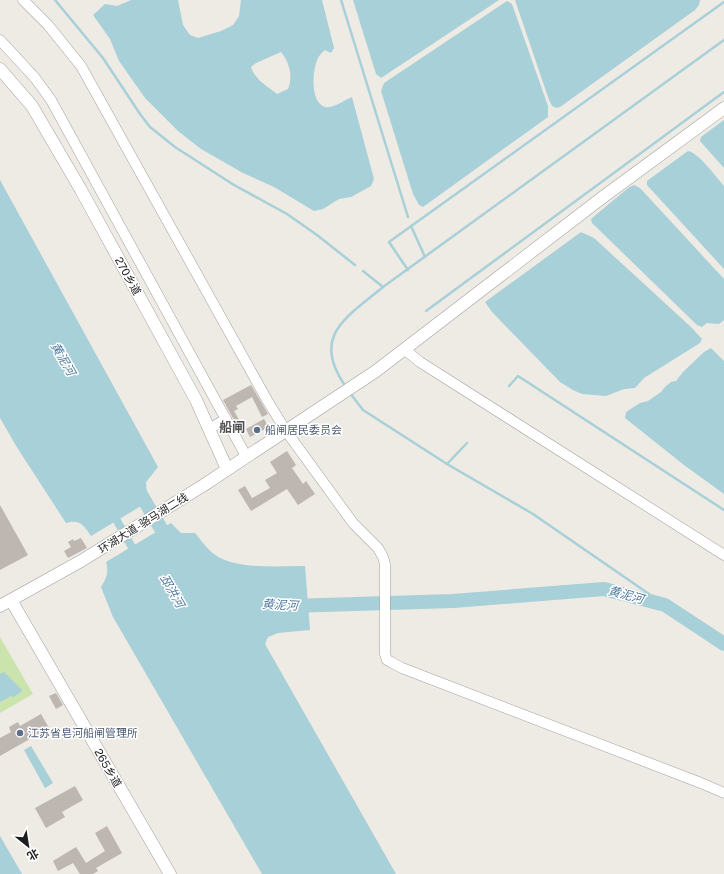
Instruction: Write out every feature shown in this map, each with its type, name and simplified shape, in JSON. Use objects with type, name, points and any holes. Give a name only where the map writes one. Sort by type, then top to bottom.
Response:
[{"type":"street","points":[[23,0],[48,25],[81,66],[267,400],[286,431],[353,523],[378,548],[385,564],[385,654],[388,660],[402,668],[701,782],[724,793]]},
{"type":"street","points":[[0,40],[35,78],[51,100],[246,456]]},
{"type":"street","name":"270乡道","points":[[0,69],[32,106],[81,190],[196,400],[227,469]]},
{"type":"street","points":[[227,469],[376,371],[603,197],[724,108]]},
{"type":"street","points":[[404,349],[420,362],[724,555]]},
{"type":"street","points":[[209,429],[226,419]]},
{"type":"street","name":"环湖大道-骆马湖二线","points":[[11,600],[81,561],[204,485],[227,469]]},
{"type":"street","points":[[0,606],[11,600]]},
{"type":"street","name":"265乡道","points":[[11,600],[170,874]]},
{"type":"green space","points":[[0,637],[33,694],[0,713]]},
{"type":"water","points":[[131,0],[178,0],[183,25],[190,35],[198,38],[221,31],[233,25],[239,16],[241,0],[322,0],[334,48],[331,53],[325,50],[320,54],[317,60],[314,75],[314,91],[320,104],[325,107],[335,106],[352,97],[374,179],[371,186],[351,197],[339,199],[323,209],[314,211],[274,187],[243,173],[201,149],[178,131],[145,98],[119,61],[110,39],[93,15],[105,4],[117,6]],"holes":[[[281,52],[290,70],[290,84],[288,89],[277,94],[255,76],[251,67],[256,63]]]},
{"type":"water","points":[[353,0],[499,0],[381,78],[376,74]]},
{"type":"water","points":[[515,0],[700,0],[699,5],[695,10],[560,107],[556,108],[552,106],[549,100]]},
{"type":"water","points":[[507,1],[512,4],[548,106],[548,117],[423,207],[419,205],[413,194],[381,91],[384,83]]},
{"type":"water","points":[[724,120],[724,168],[700,141],[701,137]]},
{"type":"water","points":[[688,151],[692,152],[702,160],[724,186],[724,269],[647,185],[647,181]]},
{"type":"water","points":[[0,180],[158,467],[146,482],[147,494],[151,500],[91,536],[81,524],[75,522],[66,523],[18,449],[0,418]]},
{"type":"water","points":[[634,185],[640,188],[724,279],[724,320],[719,324],[707,323],[702,327],[697,325],[592,223],[591,219],[628,188]]},
{"type":"water","points":[[581,232],[594,238],[691,327],[702,339],[700,343],[644,378],[635,388],[624,389],[606,396],[582,394],[560,382],[492,312],[485,302]]},
{"type":"water","points":[[711,348],[724,361],[724,494],[684,465],[625,418],[626,412],[640,403],[648,401],[661,392],[671,382],[676,381],[683,372],[704,352]]},
{"type":"water","points":[[171,523],[181,533],[195,533],[206,547],[214,554],[233,563],[258,566],[305,566],[310,630],[278,633],[268,637],[265,644],[396,874],[262,874],[113,617],[101,587],[107,575],[106,562]]},
{"type":"water","points":[[4,672],[22,690],[13,697],[11,696],[0,702],[0,674]]},
{"type":"water","points":[[31,746],[53,783],[45,788],[24,750]]},
{"type":"water","points":[[0,836],[22,874],[0,874]]},
{"type":"building","points":[[251,385],[268,414],[262,417],[252,397],[236,406],[238,409],[234,411],[244,428],[240,431],[223,400]]},
{"type":"building","points":[[264,419],[269,427],[250,437],[246,429]]},
{"type":"building","points":[[287,451],[296,465],[292,468],[303,484],[306,481],[315,494],[298,505],[287,489],[251,511],[238,490],[245,486],[252,498],[270,488],[265,480],[277,473],[270,462]]},
{"type":"building","points":[[0,505],[28,555],[0,570]]},
{"type":"building","points":[[81,538],[87,548],[68,558],[64,551],[71,547],[68,542],[73,539],[74,541]]},
{"type":"building","points":[[56,693],[63,705],[56,709],[49,696]]},
{"type":"building","points":[[41,714],[49,728],[0,756],[0,738],[11,732],[9,727],[18,722],[20,726]]},
{"type":"building","points":[[75,786],[83,800],[62,812],[65,817],[46,828],[35,808]]},
{"type":"building","points":[[107,826],[122,853],[96,868],[98,871],[93,874],[80,874],[73,863],[58,871],[53,861],[76,847],[86,863],[105,851],[95,833]]},
{"type":"waterway","points":[[55,0],[103,58],[150,127],[175,147],[234,185],[287,214],[355,265]]},
{"type":"waterway","points":[[341,0],[408,217]]},
{"type":"waterway","points":[[408,270],[389,242],[724,2]]},
{"type":"waterway","points":[[346,387],[336,369],[331,354],[332,341],[337,330],[346,319],[383,287],[724,40]]},
{"type":"waterway","points":[[426,311],[724,92]]},
{"type":"waterway","points":[[411,226],[425,257]]},
{"type":"waterway","points":[[363,271],[383,287]]},
{"type":"waterway","points":[[509,386],[518,376],[724,510]]},
{"type":"waterway","points":[[350,393],[363,410],[447,464],[533,514],[665,605]]},
{"type":"waterway","points":[[447,464],[467,443]]},
{"type":"waterway","name":"黄泥河","points":[[136,486],[170,544]]},
{"type":"waterway","name":"邳洪河","points":[[112,512],[137,556]]},
{"type":"waterway","name":"黄泥河","points":[[289,606],[453,601],[604,589],[665,605],[724,644]]},
{"type":"place","name":"船闸居民委员会","points":[[257,430]]},
{"type":"place","name":"江苏省皂河船闸管理所","points":[[20,733]]},
{"type":"district","name":"船闸","points":[[232,427]]}]
